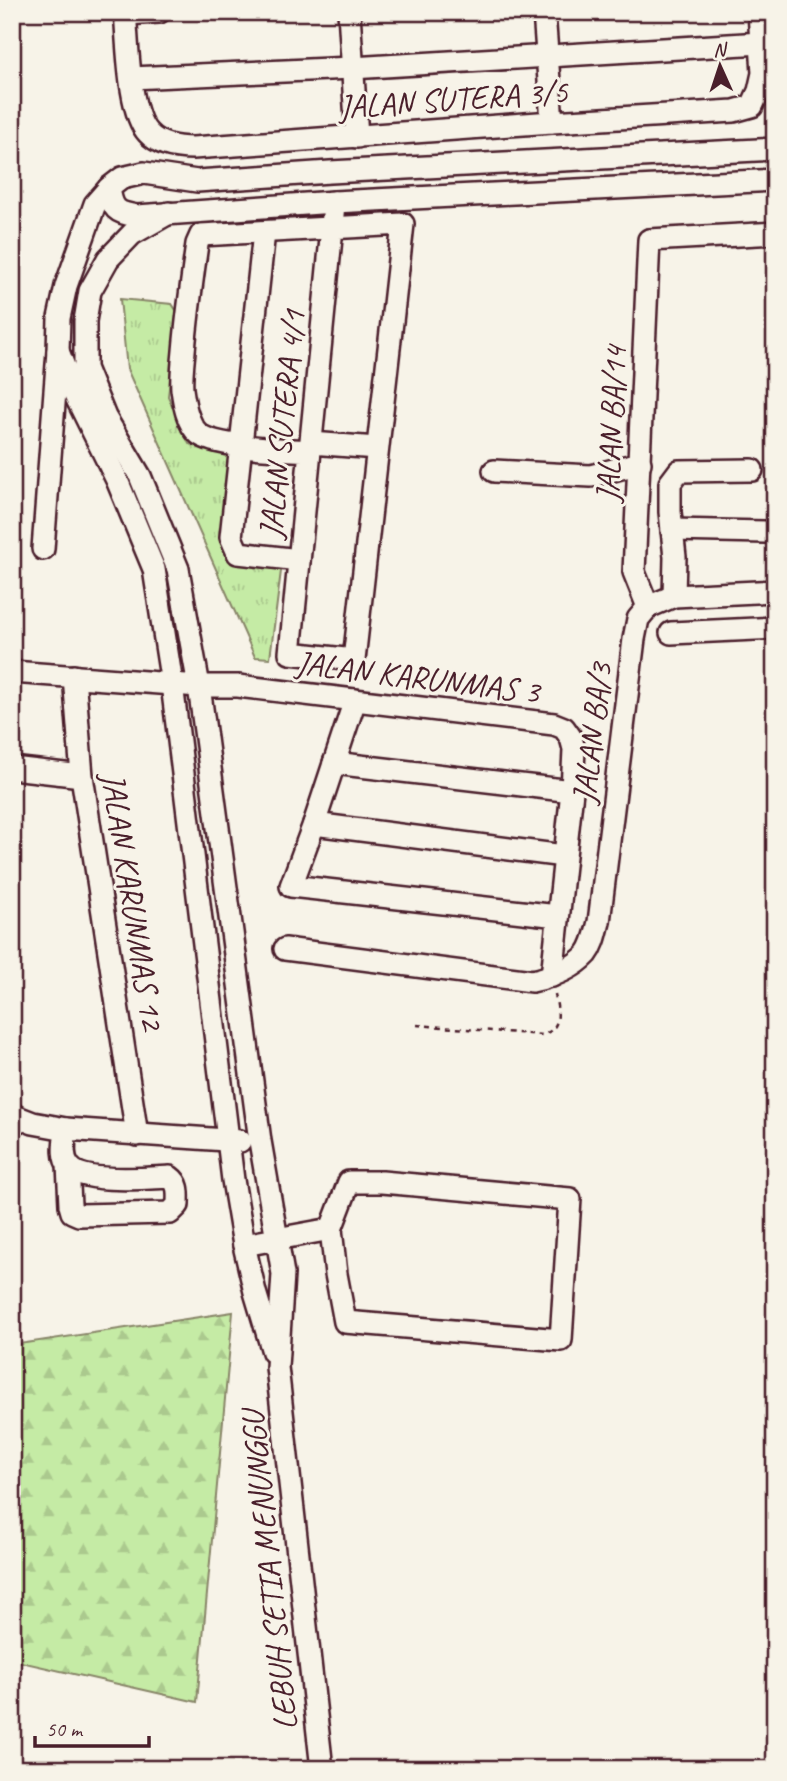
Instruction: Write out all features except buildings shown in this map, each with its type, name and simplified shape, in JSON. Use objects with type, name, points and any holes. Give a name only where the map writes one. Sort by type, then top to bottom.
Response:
[{"type":"street","points":[[159,12],[125,13],[131,78],[352,68],[761,43],[759,12]]},
{"type":"street","points":[[349,12],[356,137]]},
{"type":"street","points":[[544,12],[552,122]]},
{"type":"street","name":"JALAN SUTERA 3/5","points":[[131,78],[138,117],[148,134],[175,147],[193,148],[734,111],[752,106],[760,91],[763,74],[761,43]]},
{"type":"street","points":[[43,549],[59,318],[66,286],[94,204],[122,178],[144,173],[197,181],[775,149]]},
{"type":"street","points":[[109,188],[111,204],[122,214],[137,216],[334,202],[775,180]]},
{"type":"street","name":"JALAN SUTERA 4/1","points":[[334,202],[290,653],[354,660],[377,448]]},
{"type":"street","points":[[169,213],[132,234],[108,259],[90,291],[85,321],[85,368],[105,417],[140,476],[178,569],[199,686],[260,1141],[282,1275],[277,1367]]},
{"type":"street","points":[[403,224],[377,448],[241,445],[209,439],[199,434],[191,424],[182,386],[197,244],[201,235],[264,232],[403,224]]},
{"type":"street","points":[[264,232],[232,537],[238,553],[299,560]]},
{"type":"street","name":"JALAN BA/14","points":[[648,607],[634,572],[649,240],[775,233]]},
{"type":"street","points":[[58,351],[85,321]]},
{"type":"street","points":[[58,351],[75,395],[117,480],[153,569],[172,684],[233,1180],[255,1292],[277,1367]]},
{"type":"street","points":[[494,471],[591,476],[640,463]]},
{"type":"street","points":[[674,596],[675,557],[670,483],[680,471],[752,470]]},
{"type":"street","points":[[672,530],[765,532]]},
{"type":"street","points":[[648,607],[674,596],[774,591],[775,606]]},
{"type":"street","name":"JALAN BA/3","points":[[552,976],[587,954],[595,940],[634,639],[638,619],[648,607]]},
{"type":"street","points":[[671,633],[775,628]]},
{"type":"street","name":"JALAN KARUNMAS 3","points":[[12,672],[199,686],[238,686],[554,724],[564,728],[574,749],[572,791],[552,976]]},
{"type":"street","name":"JALAN KARUNMAS 12","points":[[74,676],[82,776],[137,1135]]},
{"type":"street","points":[[355,700],[291,886],[558,916]]},
{"type":"street","points":[[334,763],[572,791]]},
{"type":"street","points":[[12,768],[82,776]]},
{"type":"street","points":[[314,824],[564,856]]},
{"type":"street","points":[[285,949],[531,981],[552,976]]},
{"type":"street","points":[[12,1113],[33,1123],[66,1129],[229,1142],[260,1141]]},
{"type":"street","points":[[66,1129],[65,1156],[72,1212],[79,1215],[170,1213],[178,1205],[178,1185],[170,1177],[99,1178],[75,1172],[68,1165]]},
{"type":"street","points":[[349,1182],[382,1182],[570,1199],[561,1340],[345,1322],[331,1229],[349,1182]]},
{"type":"street","points":[[244,1245],[331,1229]]},
{"type":"street","name":"LEBUH SETIA MENUNGGU","points":[[277,1367],[322,1769]]},
{"type":"path","points":[[417,1025],[542,1035],[556,1027],[558,1016],[552,976]]},
{"type":"green space","points":[[120,299],[172,304],[178,313],[168,396],[189,444],[234,455],[226,539],[282,563],[270,658],[255,657],[127,369]]},
{"type":"green space","points":[[233,1312],[197,1702],[12,1660],[12,1345]]}]
